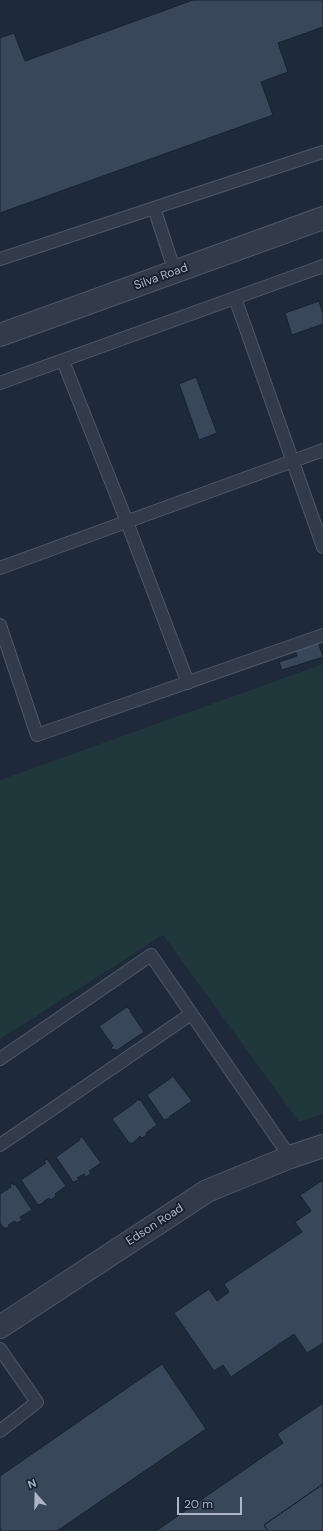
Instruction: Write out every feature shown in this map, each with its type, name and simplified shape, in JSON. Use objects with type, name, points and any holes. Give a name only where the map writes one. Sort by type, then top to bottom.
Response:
[{"type":"street","name":"Silva Road","points":[[0,335],[323,218]]},
{"type":"street","name":"Edson Road","points":[[0,1327],[207,1191],[290,1157],[323,1146]]},
{"type":"lane","points":[[0,260],[323,152]]},
{"type":"lane","points":[[154,208],[175,272]]},
{"type":"lane","points":[[0,383],[323,266]]},
{"type":"lane","points":[[235,298],[291,461],[323,547]]},
{"type":"lane","points":[[63,360],[127,522],[188,683]]},
{"type":"lane","points":[[0,568],[323,450]]},
{"type":"lane","points":[[0,626],[37,735],[323,635]]},
{"type":"lane","points":[[0,1059],[151,955],[290,1157]]},
{"type":"lane","points":[[0,1145],[191,1014]]},
{"type":"lane","points":[[0,1348],[37,1402],[0,1430]]},
{"type":"green space","points":[[323,664],[323,1114],[299,1122],[163,935],[0,1039],[0,780]]},
{"type":"building","points":[[193,0],[323,0],[323,27],[278,43],[288,72],[261,82],[273,115],[0,213],[0,38],[14,33],[25,61]]},
{"type":"building","points":[[319,301],[323,314],[323,324],[292,335],[285,313]]},
{"type":"building","points":[[196,377],[217,433],[199,440],[179,384]]},
{"type":"building","points":[[318,642],[323,657],[282,670],[279,662],[297,656],[295,650]]},
{"type":"building","points":[[127,1007],[131,1010],[130,1011],[144,1032],[116,1051],[115,1049],[113,1050],[111,1048],[113,1046],[99,1026]]},
{"type":"building","points":[[172,1075],[192,1101],[169,1117],[170,1118],[164,1120],[147,1095],[171,1078]]},
{"type":"building","points":[[137,1099],[139,1101],[140,1099],[157,1125],[146,1133],[147,1135],[142,1138],[140,1136],[133,1143],[129,1143],[112,1119],[136,1102]]},
{"type":"building","points":[[81,1137],[101,1163],[89,1171],[91,1173],[86,1177],[84,1174],[77,1178],[79,1180],[73,1182],[56,1157],[80,1140],[79,1138]]},
{"type":"building","points":[[47,1159],[66,1186],[55,1194],[56,1196],[51,1200],[49,1198],[43,1202],[44,1203],[38,1205],[21,1180],[46,1163],[44,1161]]},
{"type":"building","points":[[323,1180],[323,1343],[307,1353],[294,1334],[231,1377],[223,1365],[214,1371],[174,1313],[209,1289],[217,1301],[229,1292],[224,1284],[302,1232],[295,1222],[311,1211],[300,1195]]},
{"type":"building","points":[[12,1183],[13,1185],[15,1184],[32,1210],[20,1217],[22,1220],[17,1223],[15,1221],[8,1225],[10,1226],[7,1228],[4,1228],[0,1223],[0,1194],[11,1187],[10,1184]]},
{"type":"building","points":[[162,1364],[206,1429],[57,1531],[2,1531],[0,1528],[0,1476]]},
{"type":"building","points":[[323,1403],[323,1484],[264,1525],[268,1531],[156,1531],[283,1443],[277,1434]]},
{"type":"building","points":[[323,1484],[323,1531],[268,1531],[264,1525]]}]
